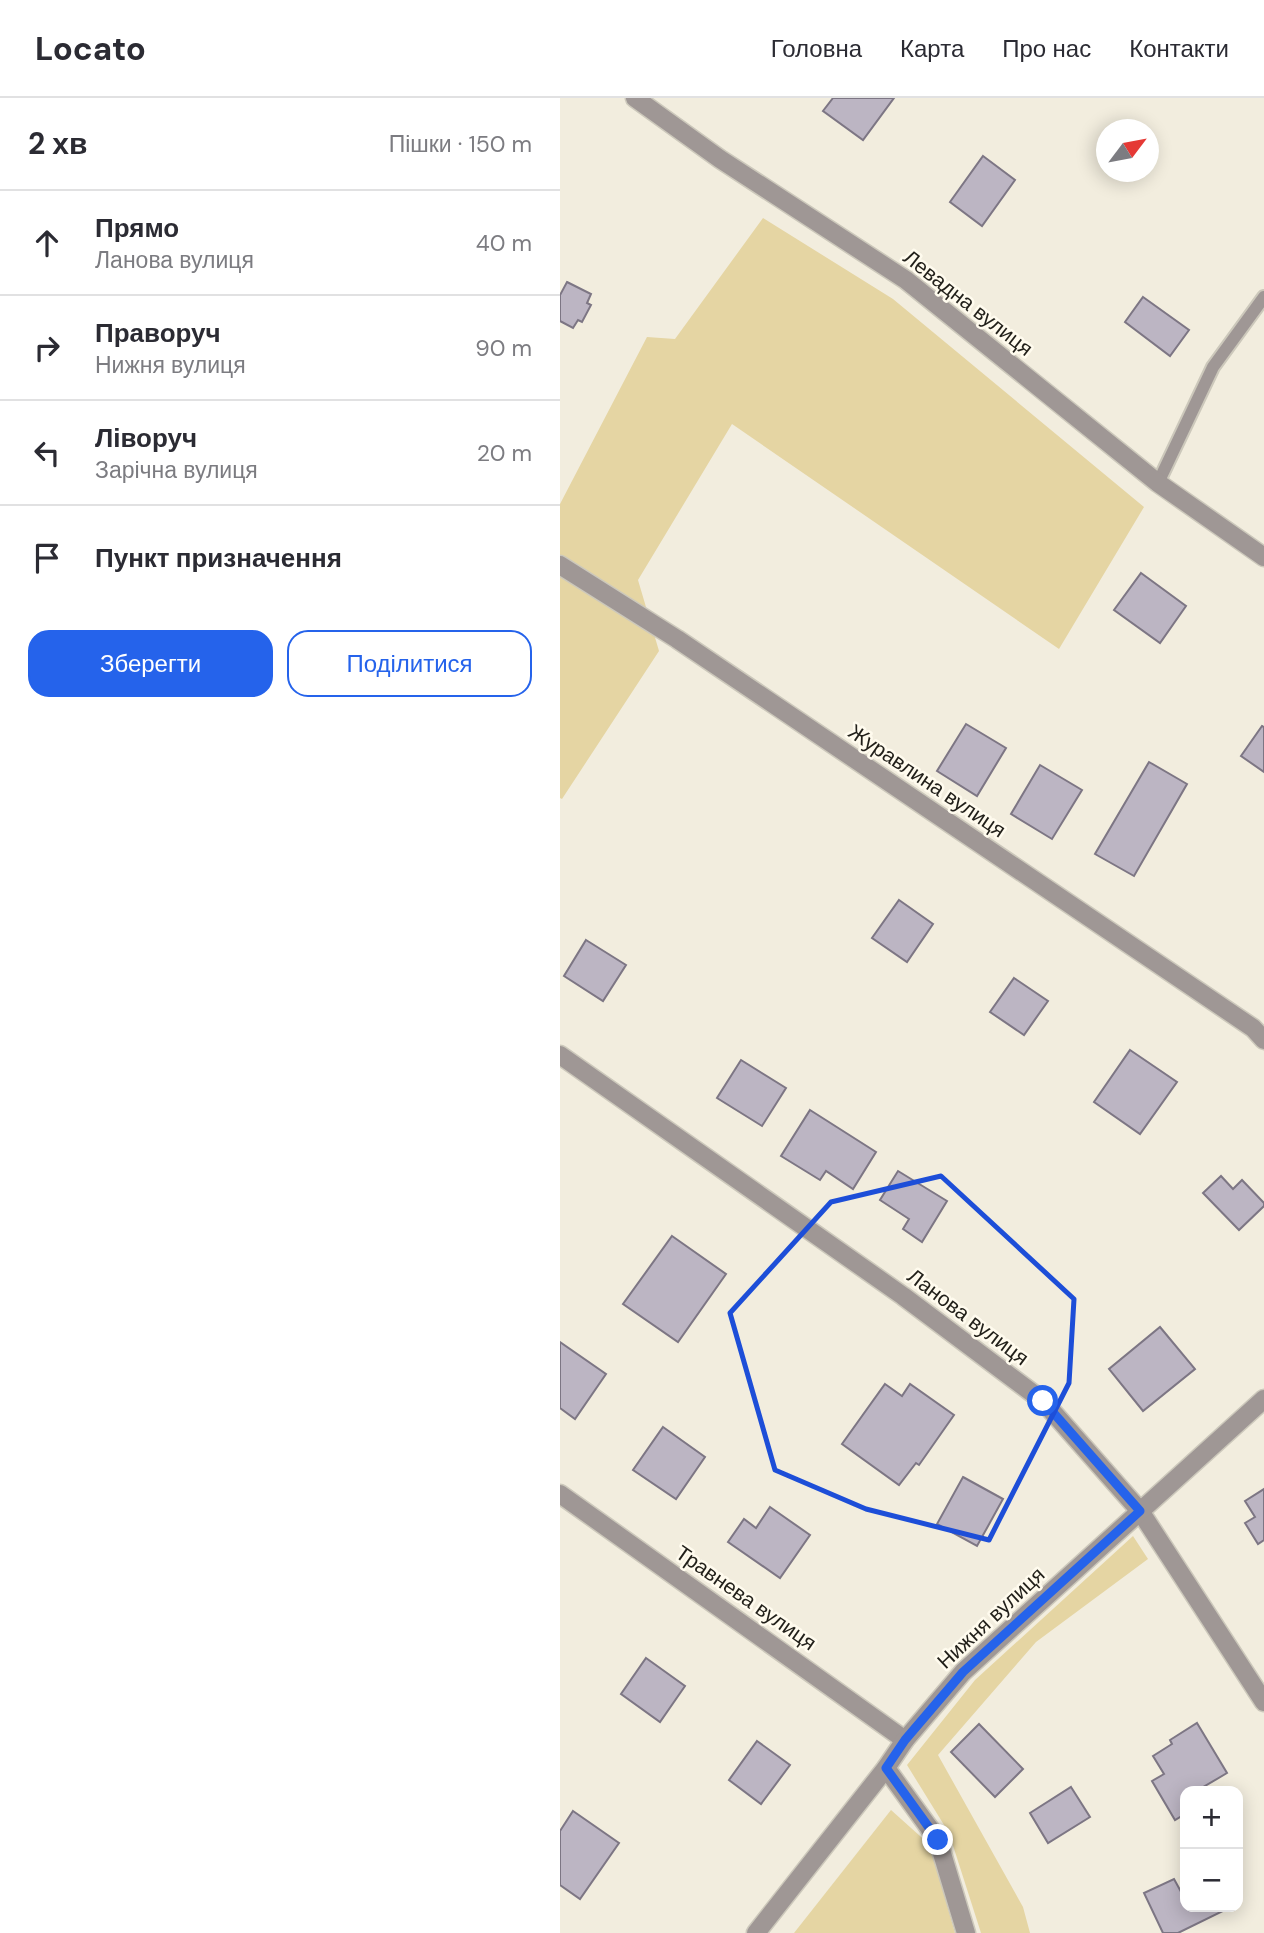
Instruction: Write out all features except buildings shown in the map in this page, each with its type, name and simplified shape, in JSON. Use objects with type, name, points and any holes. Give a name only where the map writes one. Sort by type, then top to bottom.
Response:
[{"type":"street","name":"Левадна вулиця","points":[[635,98],[720,159],[906,280],[1158,483],[1264,557]]},
{"type":"street","name":"Журавлина вулиця","points":[[560,565],[769,701],[1252,1028],[1264,1040]]},
{"type":"street","name":"Ланова вулиця","points":[[560,1055],[903,1296],[1043,1401],[1140,1511],[1264,1702]]},
{"type":"street","name":"Нижня вулиця","points":[[756,1933],[905,1740],[963,1672],[1264,1399]]},
{"type":"street","name":"Травнева вулиця","points":[[560,1494],[905,1740]]},
{"type":"street","points":[[886,1768],[938,1840],[966,1933]]},
{"type":"lane","points":[[1158,483],[1213,367],[1264,297]]},
{"type":"highlighted area","points":[[941,1176],[1074,1299],[1069,1383],[989,1540],[866,1509],[775,1470],[730,1313],[831,1202]]},
{"type":"shaded area","points":[[763,218],[893,299],[1144,507],[1059,649],[732,424],[638,580],[659,651],[562,799],[560,504],[647,337],[675,339]]},
{"type":"shaded area","points":[[1133,1536],[1148,1559],[1036,1642],[938,1755],[1023,1907],[1030,1933],[981,1933],[949,1833],[907,1765],[975,1680]]},
{"type":"shaded area","points":[[891,1810],[930,1845],[955,1933],[794,1933]]},
{"type":"route","points":[[938,1840],[886,1768],[905,1740],[963,1672],[1140,1511],[1043,1401]]}]
